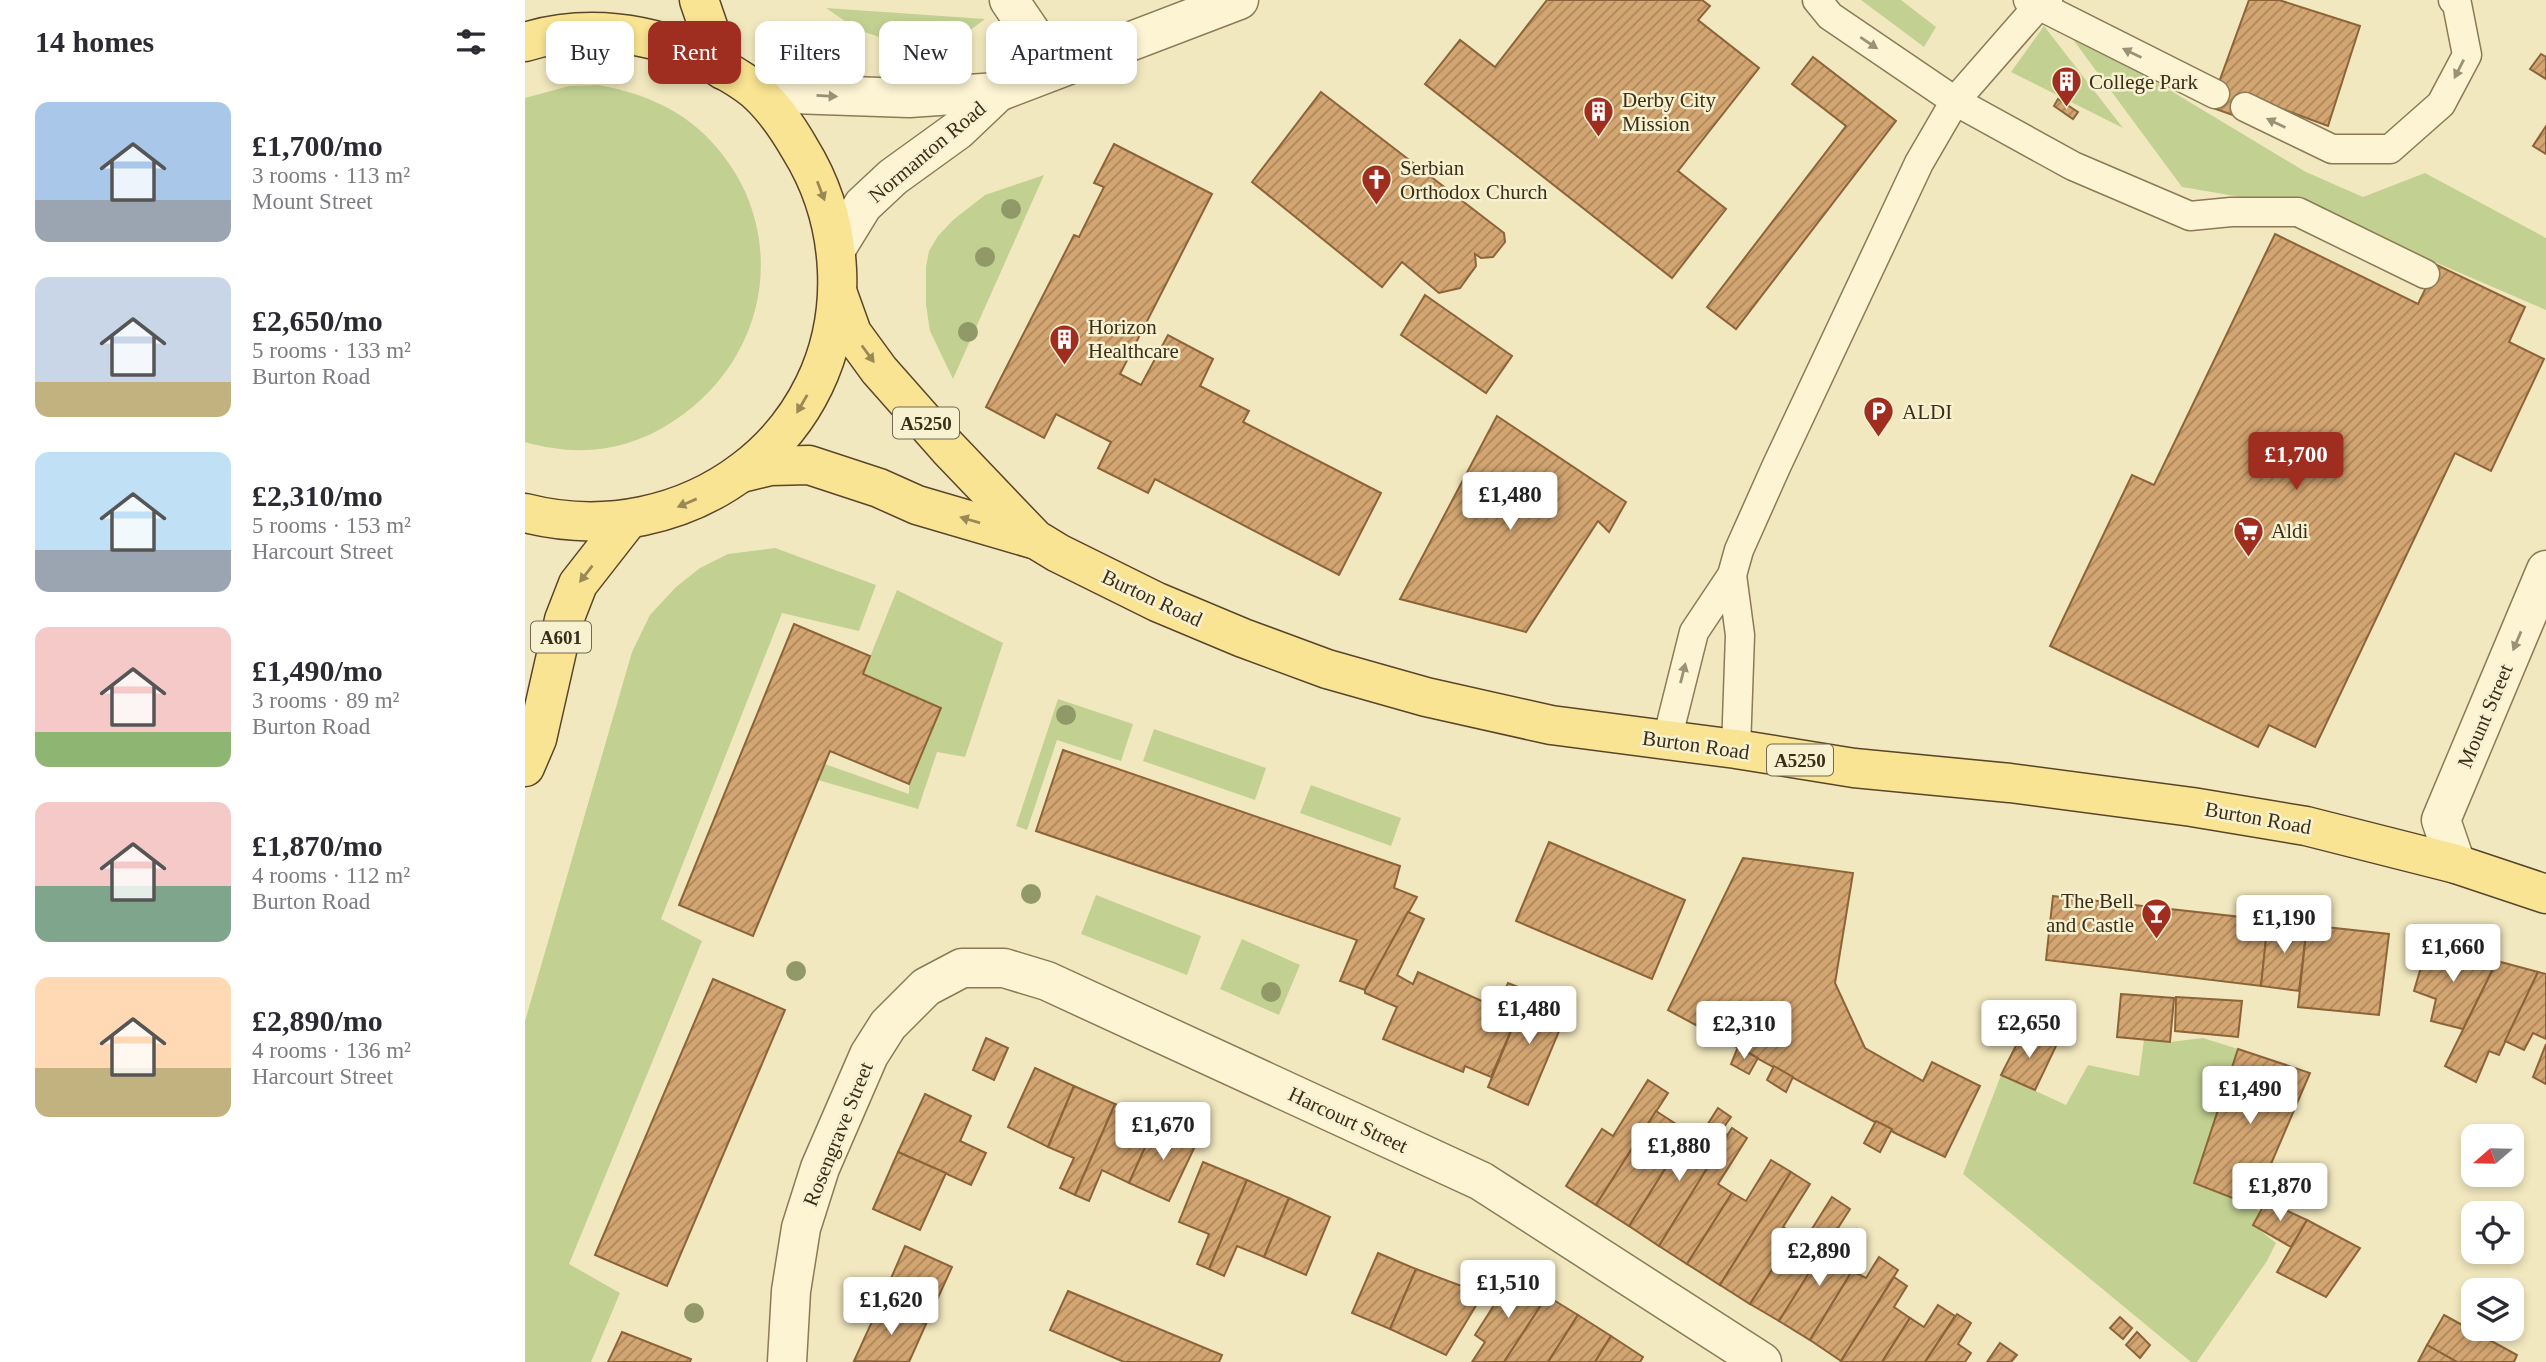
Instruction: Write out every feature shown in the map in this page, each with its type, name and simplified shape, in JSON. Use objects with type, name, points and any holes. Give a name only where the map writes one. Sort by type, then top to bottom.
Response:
[{"type":"main road","points":[[699,0],[706,21]]},
{"type":"main road","points":[[525,43],[570,33],[602,32],[648,39]]},
{"type":"main road","points":[[525,513],[576,522],[628,520],[668,511],[706,495],[741,473],[779,437],[796,416],[811,390],[828,345],[838,294],[836,249],[828,208],[812,168],[790,132],[758,93],[741,81]]},
{"type":"main road","name":"Burton Road","points":[[838,294],[852,333],[879,370],[948,448],[1035,539],[1157,602],[1243,638],[1327,668],[1426,697],[1551,725],[1854,768],[2011,783],[2192,807],[2306,826],[2456,864],[2546,894]]},
{"type":"main road","name":"Burton Road","points":[[741,473],[770,466],[809,465],[879,488],[917,505],[1035,539]]},
{"type":"main road","name":"A601","points":[[525,767],[537,739],[564,620],[578,584],[628,520]]},
{"type":"street","points":[[1009,0],[1023,21]]},
{"type":"street","name":"Normanton Road","points":[[1137,38],[1239,0]]},
{"type":"street","name":"Normanton Road","points":[[758,93],[909,98],[998,92],[1018,84]]},
{"type":"street","name":"Normanton Road","points":[[836,249],[863,205],[893,177],[958,130],[998,92]]},
{"type":"street","name":"Mount Street","points":[[2456,864],[2441,821],[2545,574]]},
{"type":"street","name":"Harcourt Street","points":[[911,1003],[926,987],[962,968],[1004,968],[1047,981],[1482,1181],[1762,1362]]},
{"type":"street","name":"Rosengrave Street","points":[[787,1362],[790,1291],[801,1228],[820,1168],[869,1055],[888,1025],[911,1003]]},
{"type":"lane","points":[[1818,0],[1830,16],[1955,102],[2073,166],[2190,216],[2231,212],[2298,212],[2425,274]]},
{"type":"lane","points":[[2245,107],[2332,149],[2390,149],[2441,104],[2467,55],[2456,1]]},
{"type":"lane","points":[[1667,740],[1694,632],[1732,575],[1739,550],[1776,467],[1919,163],[1955,102],[2038,2],[2215,94]]},
{"type":"lane","points":[[1732,575],[1741,635],[1735,749]]},
{"type":"green space","points":[[1861,0],[1901,0],[1936,27],[1924,47]]},
{"type":"green space","points":[[826,8],[985,19],[972,29],[972,21],[879,21],[879,37],[865,32],[865,21],[845,21]]},
{"type":"green space","points":[[2044,26],[2123,128],[2011,72]]},
{"type":"green space","points":[[2063,26],[2306,172],[2363,197],[2425,173],[2546,238],[2546,310],[2312,209],[2182,187]]},
{"type":"green space","points":[[599,85],[641,96],[681,116],[704,134],[732,168],[751,206],[760,246],[760,286],[750,325],[733,362],[706,394],[672,422],[637,440],[601,449],[544,447],[525,442],[525,98],[569,86]]},
{"type":"green space","points":[[1044,175],[953,379],[930,331],[926,305],[926,267],[929,251],[953,220],[985,195]]},
{"type":"green space","points":[[775,548],[876,585],[859,631],[782,613],[661,919],[702,941],[569,1264],[620,1293],[591,1362],[525,1362],[525,1021],[632,652],[650,615],[676,587],[700,568],[728,554]]},
{"type":"green space","points":[[897,590],[1003,643],[965,757],[937,752],[918,809],[818,780],[825,764],[909,794],[909,784],[941,708],[863,674]]},
{"type":"green space","points":[[1058,699],[1133,724],[1121,761],[1057,740],[1027,830],[1016,826]]},
{"type":"green space","points":[[1154,729],[1266,768],[1255,800],[1143,761]]},
{"type":"green space","points":[[1311,785],[1401,818],[1391,846],[1300,813]]},
{"type":"green space","points":[[1096,895],[1201,936],[1187,975],[1081,934]]},
{"type":"green space","points":[[1242,939],[1300,965],[1279,1015],[1220,989]]},
{"type":"green space","points":[[2203,1038],[2238,1049],[2194,1183],[2260,1211],[2253,1225],[2276,1243],[2267,1261],[2197,1362],[2191,1362],[1963,1174],[2001,1075],[2066,1105],[2088,1065],[2139,1076],[2144,1040],[2170,1042]]},
{"type":"building","name":"Derby City Mission","points":[[1547,0],[1702,0],[1710,6],[1698,20],[1759,68],[1678,171],[1726,209],[1672,278],[1425,84],[1460,40],[1495,67]]},
{"type":"building","points":[[2249,0],[2279,0],[2360,26],[2328,126],[2250,97],[2241,118],[2210,107]]},
{"type":"building","points":[[2541,54],[2546,57],[2546,79],[2530,69]]},
{"type":"building","points":[[1813,57],[1896,121],[1736,329],[1707,307],[1846,126],[1792,84]]},
{"type":"building","name":"Serbian Orthodox Church","points":[[1321,92],[1504,233],[1505,242],[1493,257],[1481,258],[1475,254],[1476,266],[1460,288],[1439,293],[1402,262],[1382,287],[1252,182]]},
{"type":"building","name":"College Park","points":[[2058,99],[2078,112],[2073,119],[2054,106]]},
{"type":"building","points":[[2546,126],[2546,154],[2533,146]]},
{"type":"building","name":"Horizon Healthcare","points":[[1114,144],[1212,194],[1120,374],[1141,385],[1168,335],[1213,359],[1200,386],[1249,411],[1243,422],[1381,493],[1339,575],[1155,479],[1148,493],[1098,468],[1111,442],[1056,414],[1044,438],[986,407],[1074,235],[1079,237],[1104,187],[1094,183]]},
{"type":"building","name":"Aldi","points":[[2275,234],[2418,304],[2437,265],[2525,307],[2509,342],[2544,359],[2491,471],[2455,453],[2315,747],[2269,725],[2258,747],[2050,646],[2132,475],[2154,485]]},
{"type":"building","points":[[1425,295],[1512,356],[1486,393],[1401,335]]},
{"type":"building","points":[[1497,416],[1626,502],[1609,532],[1598,521],[1526,632],[1400,599]]},
{"type":"building","points":[[794,624],[870,656],[863,674],[941,708],[909,784],[830,751],[753,936],[679,905]]},
{"type":"building","points":[[1063,750],[1400,866],[1394,888],[1417,897],[1365,990],[1340,981],[1357,940],[1036,831]]},
{"type":"building","points":[[1549,842],[1685,900],[1652,979],[1516,921]]},
{"type":"building","points":[[1743,858],[1853,873],[1835,983],[1865,1048],[1923,1081],[1932,1062],[1980,1086],[1945,1157],[1897,1134],[1668,1010]]},
{"type":"building","name":"The Bell and Castle","points":[[2053,896],[2268,920],[2261,986],[2046,960]]},
{"type":"building","points":[[1408,912],[1424,919],[1397,975],[1413,984],[1418,972],[1497,1008],[1508,983],[1528,991],[1491,1077],[1465,1066],[1463,1072],[1383,1039],[1397,1007],[1365,993],[1365,990]]},
{"type":"building","points":[[2268,920],[2307,925],[2299,991],[2261,986]]},
{"type":"building","points":[[2307,925],[2389,934],[2379,1015],[2298,1007]]},
{"type":"building","points":[[2427,947],[2497,961],[2463,1029],[2431,1021],[2436,999],[2414,991]]},
{"type":"building","points":[[2497,961],[2538,972],[2499,1055],[2489,1051],[2476,1082],[2445,1066]]},
{"type":"building","points":[[2538,972],[2546,974],[2546,1039],[2533,1033],[2524,1050],[2505,1041]]},
{"type":"building","points":[[713,979],[785,1010],[667,1286],[595,1255]]},
{"type":"building","points":[[1529,988],[1570,1005],[1528,1105],[1488,1087]]},
{"type":"building","points":[[2121,994],[2174,998],[2170,1042],[2117,1037]]},
{"type":"building","points":[[2176,997],[2242,1001],[2238,1037],[2175,1031]]},
{"type":"building","points":[[2024,1030],[2056,1046],[2035,1090],[2001,1075]]},
{"type":"building","points":[[986,1038],[1008,1048],[994,1080],[973,1070]]},
{"type":"building","points":[[2546,1044],[2546,1084],[2533,1077]]},
{"type":"building","points":[[1738,1047],[1758,1058],[1749,1074],[1731,1064]]},
{"type":"building","points":[[2238,1049],[2310,1073],[2253,1206],[2194,1183]]},
{"type":"building","points":[[1774,1066],[1793,1077],[1786,1092],[1767,1080]]},
{"type":"building","points":[[1035,1068],[1074,1086],[1048,1147],[1008,1127]]},
{"type":"building","points":[[1648,1080],[1668,1093],[1596,1205],[1566,1186],[1602,1129],[1613,1136]]},
{"type":"building","points":[[1074,1086],[1115,1104],[1075,1195],[1060,1188],[1074,1158],[1048,1147]]},
{"type":"building","points":[[925,1094],[971,1116],[960,1141],[986,1153],[971,1185],[898,1152]]},
{"type":"building","points":[[1115,1104],[1156,1123],[1129,1183],[1102,1170],[1089,1201],[1075,1195]]},
{"type":"building","points":[[1718,1108],[1731,1117],[1721,1131],[1728,1135],[1659,1246],[1629,1226],[1673,1156],[1683,1163]]},
{"type":"building","points":[[1656,1111],[1676,1124],[1661,1148],[1673,1156],[1629,1226],[1596,1205]]},
{"type":"building","points":[[1876,1121],[1892,1129],[1880,1152],[1864,1143]]},
{"type":"building","points":[[1156,1123],[1197,1142],[1169,1201],[1129,1183]]},
{"type":"building","points":[[1732,1128],[1747,1138],[1718,1184],[1732,1193],[1687,1264],[1659,1246]]},
{"type":"building","points":[[898,1152],[946,1173],[920,1230],[873,1209]]},
{"type":"building","points":[[1771,1160],[1791,1172],[1720,1285],[1687,1264],[1732,1193],[1746,1201]]},
{"type":"building","points":[[1203,1162],[1247,1180],[1209,1269],[1197,1264],[1209,1234],[1179,1222]]},
{"type":"building","points":[[1791,1172],[1810,1184],[1783,1227],[1795,1234],[1750,1304],[1720,1285]]},
{"type":"building","points":[[1247,1180],[1289,1198],[1264,1257],[1237,1246],[1224,1276],[1209,1269]]},
{"type":"building","points":[[1832,1197],[1850,1209],[1779,1321],[1750,1304],[1795,1234],[1805,1240]]},
{"type":"building","points":[[1289,1198],[1330,1217],[1306,1275],[1264,1257]]},
{"type":"building","points":[[2266,1201],[2307,1220],[2291,1247],[2253,1225]]},
{"type":"building","points":[[2307,1220],[2360,1248],[2326,1297],[2277,1272]]},
{"type":"building","points":[[1837,1228],[1853,1238],[1839,1262],[1852,1271],[1810,1340],[1779,1321]]},
{"type":"building","points":[[905,1246],[952,1267],[926,1324],[880,1304]]},
{"type":"building","points":[[1378,1253],[1416,1269],[1390,1329],[1352,1313]]},
{"type":"building","points":[[1879,1257],[1898,1270],[1841,1361],[1810,1340],[1852,1271],[1866,1278]]},
{"type":"building","points":[[1416,1269],[1483,1294],[1446,1355],[1390,1329]]},
{"type":"building","points":[[1514,1274],[1547,1296],[1504,1362],[1472,1362],[1485,1342],[1475,1335]]},
{"type":"building","points":[[1894,1277],[1907,1286],[1894,1307],[1910,1318],[1882,1362],[1841,1361]]},
{"type":"building","points":[[1068,1291],[1222,1355],[1219,1362],[1124,1362],[1050,1330]]},
{"type":"building","points":[[1547,1296],[1578,1315],[1548,1362],[1504,1362]]},
{"type":"building","points":[[880,1304],[926,1324],[909,1362],[854,1361]]},
{"type":"building","points":[[1938,1305],[1955,1316],[1925,1362],[1882,1362],[1910,1318],[1924,1327]]},
{"type":"building","points":[[1957,1314],[1971,1323],[1958,1344],[1971,1353],[1965,1362],[1925,1362]]},
{"type":"building","points":[[1578,1315],[1611,1336],[1595,1362],[1548,1362]]},
{"type":"building","points":[[2444,1315],[2461,1324],[2461,1341],[2491,1341],[2517,1355],[2514,1362],[2457,1362],[2427,1345]]},
{"type":"building","points":[[2120,1317],[2132,1328],[2123,1339],[2110,1328]]},
{"type":"building","points":[[622,1332],[691,1359],[690,1362],[608,1362]]},
{"type":"building","points":[[2137,1332],[2150,1345],[2140,1358],[2126,1345]]},
{"type":"building","points":[[1611,1336],[1643,1357],[1640,1362],[1595,1362]]},
{"type":"building","points":[[2000,1343],[2017,1355],[2011,1362],[1987,1362]]},
{"type":"building","points":[[2427,1345],[2457,1362],[2418,1362]]},
{"type":"place","name":"College Park","points":[[2066,109]]},
{"type":"place","name":"Derby City Mission","points":[[1599,139]]},
{"type":"place","name":"Serbian Orthodox Church","points":[[1377,207]]},
{"type":"place","name":"Horizon Healthcare","points":[[1065,366]]},
{"type":"place","name":"ALDI","points":[[1879,439]]},
{"type":"place","name":"Aldi","points":[[2248,558]]},
{"type":"place","name":"The Bell and Castle","points":[[2157,940]]}]
